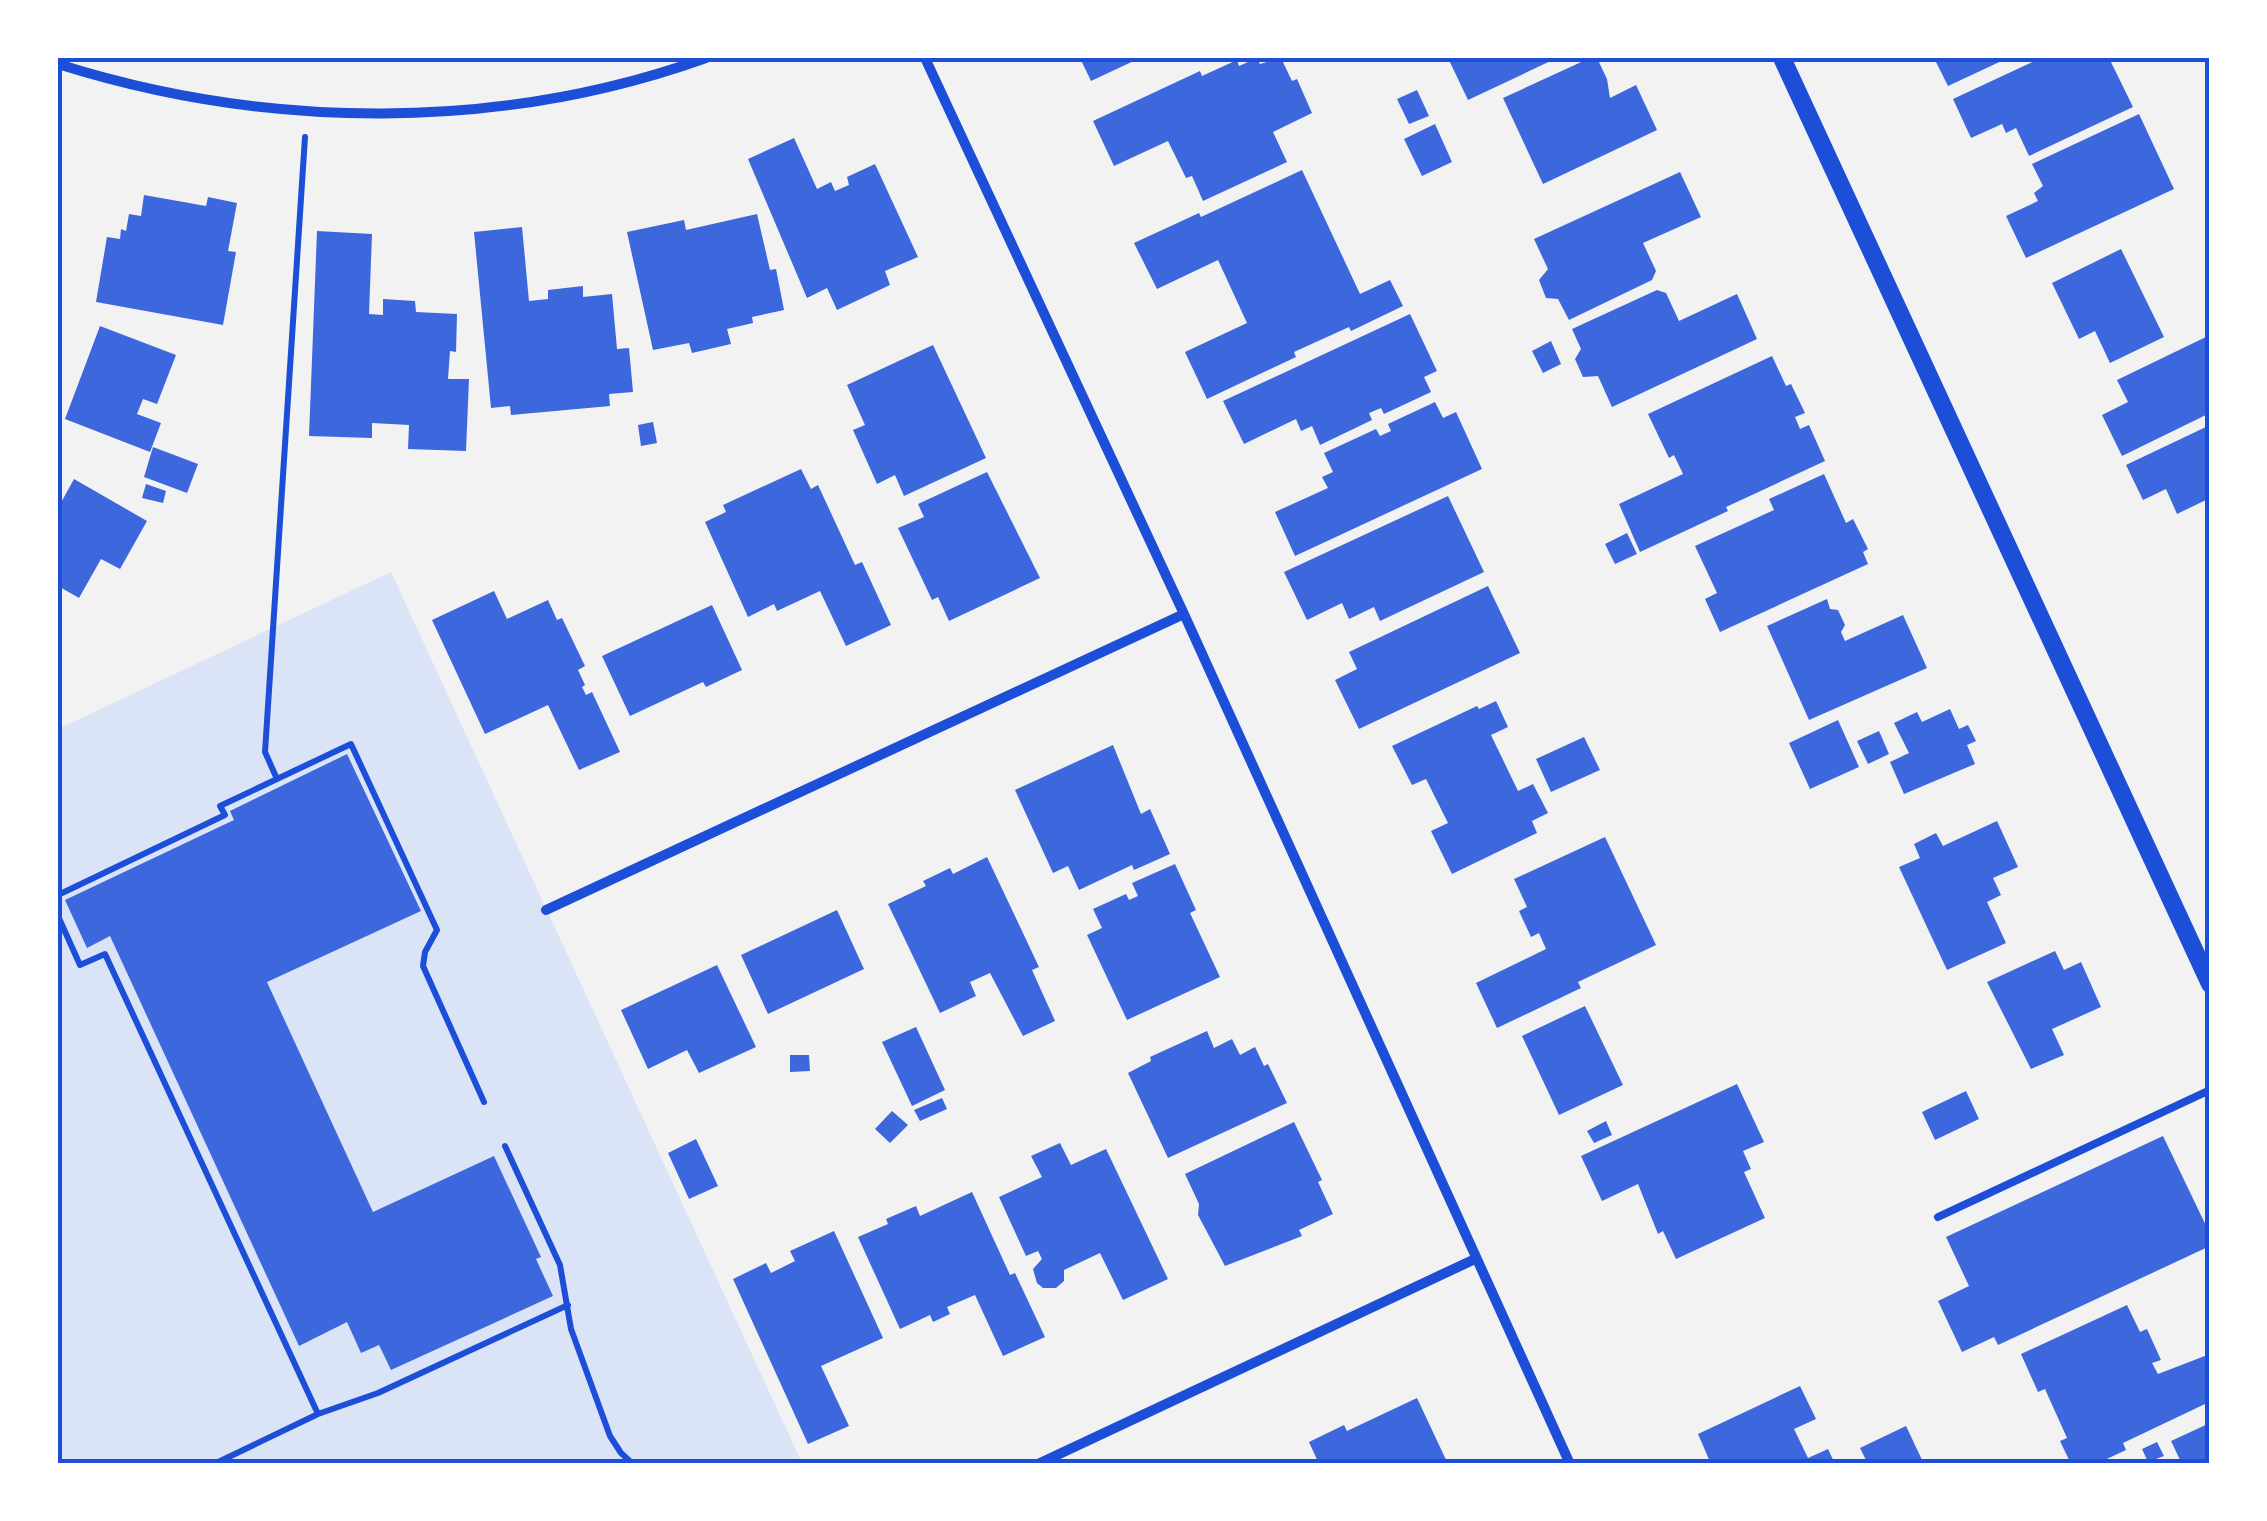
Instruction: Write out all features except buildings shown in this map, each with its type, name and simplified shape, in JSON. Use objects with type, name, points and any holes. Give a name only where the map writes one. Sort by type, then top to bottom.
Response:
[{"type":"street","points":[[58,64],[136,86],[306,112],[402,114],[498,106],[593,90],[706,58]]},
{"type":"street","points":[[925,58],[1184,614],[1570,1464]]},
{"type":"street","points":[[1782,58],[2210,984]]},
{"type":"street","points":[[546,910],[1184,614]]},
{"type":"street","points":[[1038,1464],[1475,1260]]},
{"type":"lane","points":[[1938,1217],[2210,1090]]},
{"type":"path","points":[[277,779],[266,752],[306,112]]},
{"type":"path","points":[[58,894],[225,815],[220,806],[351,744],[437,930],[425,952],[423,966],[484,1102]]},
{"type":"path","points":[[58,916],[80,966],[106,954],[318,1414]]},
{"type":"path","points":[[505,1146],[560,1265],[573,1334],[610,1436],[620,1453],[633,1464]]},
{"type":"path","points":[[214,1464],[568,1305]]},
{"type":"shaded area","points":[[391,572],[802,1463],[58,1464],[58,729]]}]
